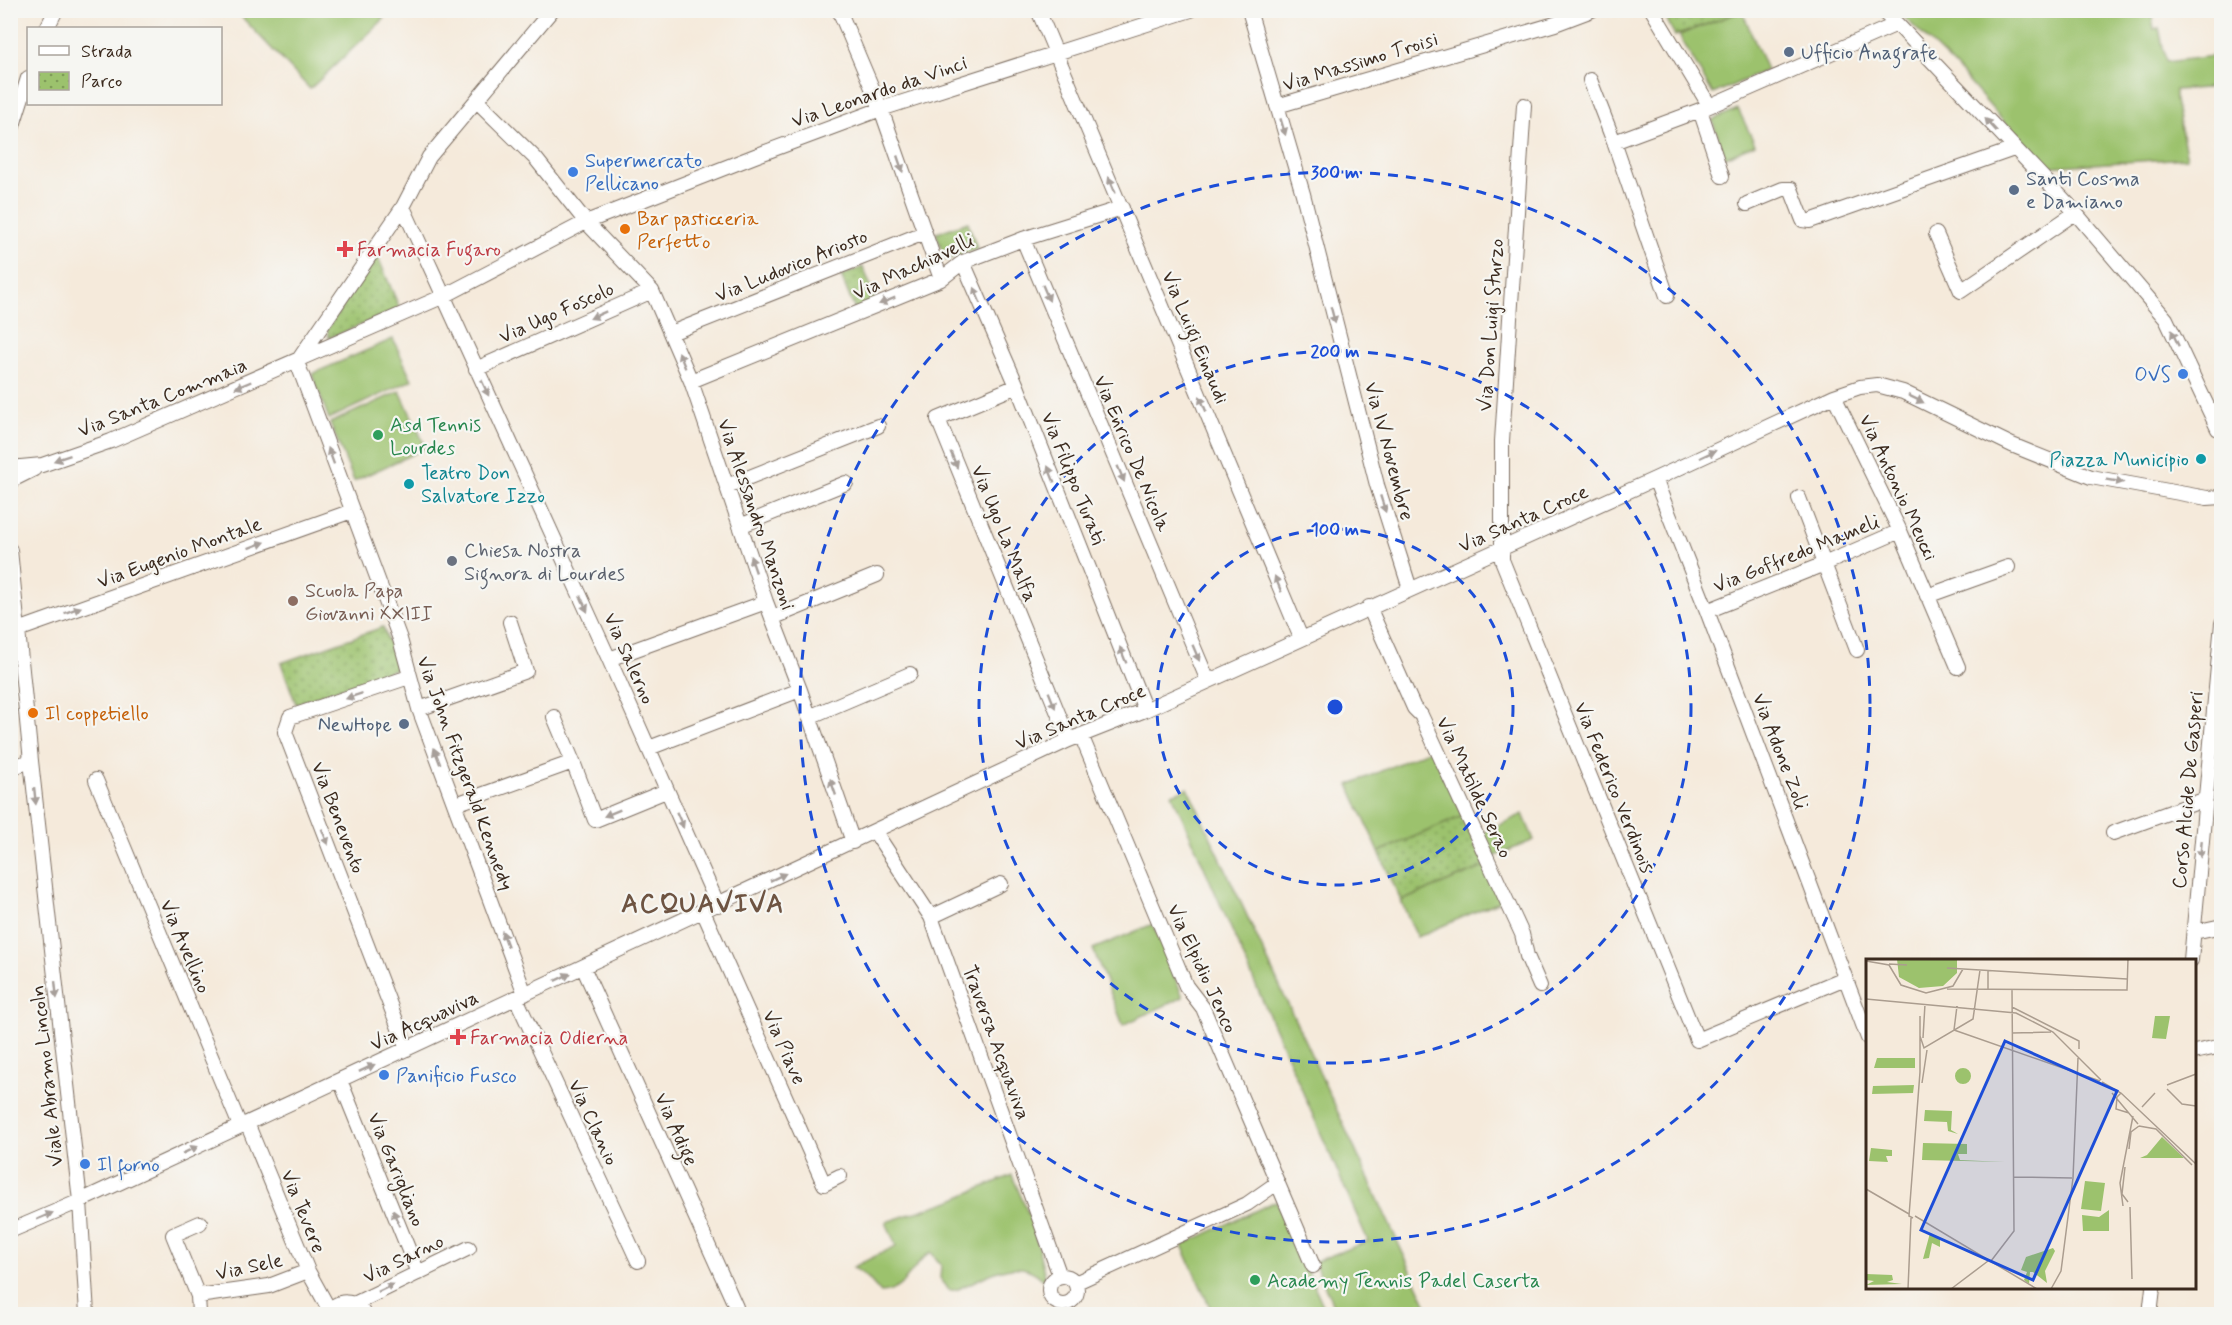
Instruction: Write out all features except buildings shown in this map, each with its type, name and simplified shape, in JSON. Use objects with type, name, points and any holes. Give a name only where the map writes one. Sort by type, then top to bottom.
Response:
[{"type":"street","points":[[46,27],[50,10]]},
{"type":"street","points":[[47,27],[56,10]]},
{"type":"street","points":[[297,362],[403,207],[429,157],[552,10]]},
{"type":"street","points":[[839,10],[881,109],[941,279]]},
{"type":"street","name":"Via Luigi Einaudi","points":[[1038,10],[1301,638]]},
{"type":"street","name":"Via Leonardo da Vinci","points":[[444,296],[585,222],[881,109],[1191,10]]},
{"type":"street","name":"Via IV Novembre","points":[[1249,10],[1303,194],[1377,485],[1410,589]]},
{"type":"street","name":"Via Massimo Troisi","points":[[1277,106],[1553,17],[1592,10]]},
{"type":"street","points":[[1652,10],[1704,107],[1722,176]]},
{"type":"street","points":[[1881,10],[1897,24],[2075,213],[2166,319],[2220,429]]},
{"type":"street","points":[[1614,142],[1704,107],[1897,24]]},
{"type":"street","points":[[1590,80],[1667,296]]},
{"type":"street","points":[[10,135],[27,81]]},
{"type":"street","name":"Via Alessandro Manzoni","points":[[477,101],[536,159],[585,222],[652,291],[691,381],[766,602],[800,690],[853,842]]},
{"type":"street","name":"Via Don Luigi Sturzo","points":[[1503,548],[1502,441],[1524,105]]},
{"type":"street","points":[[1747,204],[1784,189],[1791,189],[1803,220],[1810,221],[2014,149]]},
{"type":"street","name":"Via Salerno","points":[[403,207],[718,904]]},
{"type":"street","name":"Via Machiavelli","points":[[691,381],[941,279],[963,262],[1023,239],[1122,208]]},
{"type":"street","points":[[1936,234],[1961,291],[2075,213]]},
{"type":"street","name":"Via Ludovico Ariosto","points":[[671,333],[924,234]]},
{"type":"street","name":"Via Enrico De Nicola","points":[[1023,239],[1208,681]]},
{"type":"street","name":"Via Filippo Turati","points":[[963,262],[1017,386],[1145,710]]},
{"type":"street","name":"Via Ugo Foscolo","points":[[476,369],[652,291]]},
{"type":"street","name":"Via Santa Commaia","points":[[10,481],[42,465],[111,441],[297,362],[444,296]]},
{"type":"street","name":"Via John Fitzgerald Kennedy","points":[[297,362],[400,639],[419,710],[456,804],[520,996]]},
{"type":"street","name":"Via Santa Croce","points":[[853,842],[1075,738],[1145,710],[1834,396],[1860,387],[1877,385],[1903,392],[2012,445],[2091,477],[2207,498],[2222,497]]},
{"type":"street","name":"Via Ugo La Malfa","points":[[1017,386],[938,419],[1075,738]]},
{"type":"street","name":"Via Antonio Meucci","points":[[1834,396],[1900,531],[1958,667]]},
{"type":"street","points":[[727,486],[878,426]]},
{"type":"street","name":"Via Santa Commaia","points":[[10,468],[42,465]]},
{"type":"street","name":"Via Adone Zoli","points":[[1655,479],[1866,1033]]},
{"type":"street","points":[[740,526],[846,483]]},
{"type":"street","points":[[1799,498],[1857,650]]},
{"type":"street","name":"Via Eugenio Montale","points":[[18,630],[352,511]]},
{"type":"street","name":"Via Goffredo Mameli","points":[[1707,611],[1900,531]]},
{"type":"street","name":"Via Federico Verdinois","points":[[1503,548],[1502,560],[1697,1040],[1845,978]]},
{"type":"street","name":"Viale Abramo Lincoln","points":[[10,550],[18,630],[17,678],[31,761],[80,1201],[87,1314]]},
{"type":"street","points":[[1927,596],[2008,567]]},
{"type":"street","points":[[772,618],[877,575]]},
{"type":"street","points":[[609,659],[766,602]]},
{"type":"street","name":"Via Matilde Serao","points":[[1369,607],[1414,708],[1421,715],[1522,934],[1527,956],[1540,986]]},
{"type":"street","points":[[419,710],[526,671],[510,622]]},
{"type":"street","name":"Corso Alcide De Gasperi","points":[[2191,959],[2222,623]]},
{"type":"street","points":[[809,717],[910,674]]},
{"type":"street","name":"Via Benevento","points":[[407,1049],[285,732],[290,717],[409,677]]},
{"type":"street","points":[[649,748],[800,690]]},
{"type":"street","points":[[554,717],[595,820],[666,791]]},
{"type":"street","name":"Via Elpidio Jenco","points":[[1075,738],[1186,986],[1203,1008],[1313,1266]]},
{"type":"street","points":[[10,768],[31,761]]},
{"type":"street","points":[[456,804],[573,762]]},
{"type":"street","name":"Via Avellino","points":[[96,780],[244,1125]]},
{"type":"street","points":[[2113,833],[2206,799]]},
{"type":"street","name":"Traversa Acquaviva","points":[[875,831],[931,917],[1059,1276]]},
{"type":"street","name":"Via Acquaviva","points":[[10,1231],[80,1201],[853,842]]},
{"type":"street","points":[[931,917],[1001,884]]},
{"type":"street","name":"Via Piave","points":[[703,911],[824,1184],[840,1176]]},
{"type":"street","points":[[2194,932],[2222,926]]},
{"type":"street","name":"Via Adige","points":[[583,968],[736,1307]]},
{"type":"street","name":"Via Clanio","points":[[520,996],[638,1261]]},
{"type":"street","points":[[2196,1052],[2222,1046]]},
{"type":"street","name":"Via Garigliano","points":[[340,1080],[418,1273]]},
{"type":"street","name":"Via Tevere","points":[[244,1125],[308,1271],[329,1313]]},
{"type":"street","points":[[1075,1283],[1247,1204],[1277,1184]]},
{"type":"street","name":"Via Sele","points":[[199,1314],[198,1296],[173,1235],[200,1223]]},
{"type":"street","name":"Via Sarno","points":[[329,1313],[343,1302],[354,1304],[470,1248]]},
{"type":"street","name":"Via Sele","points":[[198,1296],[269,1286],[308,1271]]},
{"type":"street","points":[[1059,1276],[1067,1276],[1075,1283],[1076,1295],[1068,1309],[1050,1293],[1052,1281],[1059,1276]]},
{"type":"street","points":[[2150,1314],[2153,1289]]},
{"type":"street","points":[[354,1304],[364,1314]]},
{"type":"green space","points":[[1672,10],[1742,11],[1675,36],[1664,14]]},
{"type":"green space","points":[[236,11],[376,11],[384,19],[310,89]]},
{"type":"green space","points":[[1742,11],[1767,70],[1713,94],[1679,35]]},
{"type":"green space","points":[[1898,11],[2151,11],[2154,29],[2159,28],[2166,62],[2221,55],[2221,87],[2175,90],[2175,101],[2187,158],[2043,167],[1955,66]]},
{"type":"green space","points":[[1738,109],[1755,144],[1725,157],[1712,120]]},
{"type":"green space","points":[[968,222],[977,249],[946,260],[936,233]]},
{"type":"green space","points":[[377,255],[400,309],[329,338],[327,329]]},
{"type":"green space","points":[[863,267],[877,301],[855,310],[841,276]]},
{"type":"green space","points":[[393,339],[412,380],[329,419],[312,374]]},
{"type":"green space","name":"Asd Tennis Lourdes","points":[[400,391],[426,448],[354,481],[330,423]]},
{"type":"green space","points":[[383,627],[398,668],[296,704],[281,663]]},
{"type":"green space","points":[[1432,749],[1463,816],[1379,852],[1349,785]]},
{"type":"green space","points":[[1188,788],[1431,1314],[1337,1314],[1314,1262],[1368,1241],[1172,794]]},
{"type":"green space","points":[[1523,814],[1534,840],[1491,858],[1480,834]]},
{"type":"green space","points":[[1463,816],[1486,866],[1401,901],[1379,852]]},
{"type":"green space","points":[[1486,866],[1502,900],[1417,937],[1401,901]]},
{"type":"green space","points":[[1153,924],[1183,997],[1123,1025],[1093,949]]},
{"type":"green space","points":[[1012,1175],[1033,1225],[1047,1285],[1027,1269],[1016,1268],[992,1273],[956,1290],[949,1290],[940,1278],[941,1265],[931,1252],[918,1263],[897,1288],[881,1293],[867,1277],[853,1267],[896,1246],[886,1222],[950,1201]]},
{"type":"green space","name":"Academy Tennis Padel Caserta","points":[[1276,1201],[1327,1314],[1213,1314],[1182,1245]]},
{"type":"place","name":"Ufficio Anagrafe","points":[[1789,52]]},
{"type":"place","name":"Supermercato Pellicano","points":[[573,172]]},
{"type":"place","name":"Santi Cosma e Damiano","points":[[2014,190]]},
{"type":"place","name":"Bar pasticceria Perfetto","points":[[625,229]]},
{"type":"place","name":"Farmacia Fugaro","points":[[345,249]]},
{"type":"place","name":"OVS","points":[[2183,374]]},
{"type":"place","name":"Asd Tennis Lourdes","points":[[378,435]]},
{"type":"place","name":"Piazza Municipio","points":[[2201,459]]},
{"type":"place","name":"Teatro Don Salvatore Izzo","points":[[409,484]]},
{"type":"place","name":"Chiesa Nostra Signora di Lourdes","points":[[452,561]]},
{"type":"place","name":"Scuola Papa Giovanni XXIII","points":[[293,601]]},
{"type":"place","name":"Il coppetiello","points":[[33,713]]},
{"type":"place","name":"NewHope","points":[[404,724]]},
{"type":"place","name":"Farmacia Odierna","points":[[458,1037]]},
{"type":"place","name":"Panificio Fusco","points":[[384,1075]]},
{"type":"place","name":"Il forno","points":[[85,1164]]},
{"type":"place","name":"Academy Tennis Padel Caserta","points":[[1255,1280]]},
{"type":"district","name":"ACQUAVIVA","points":[[703,903]]}]
